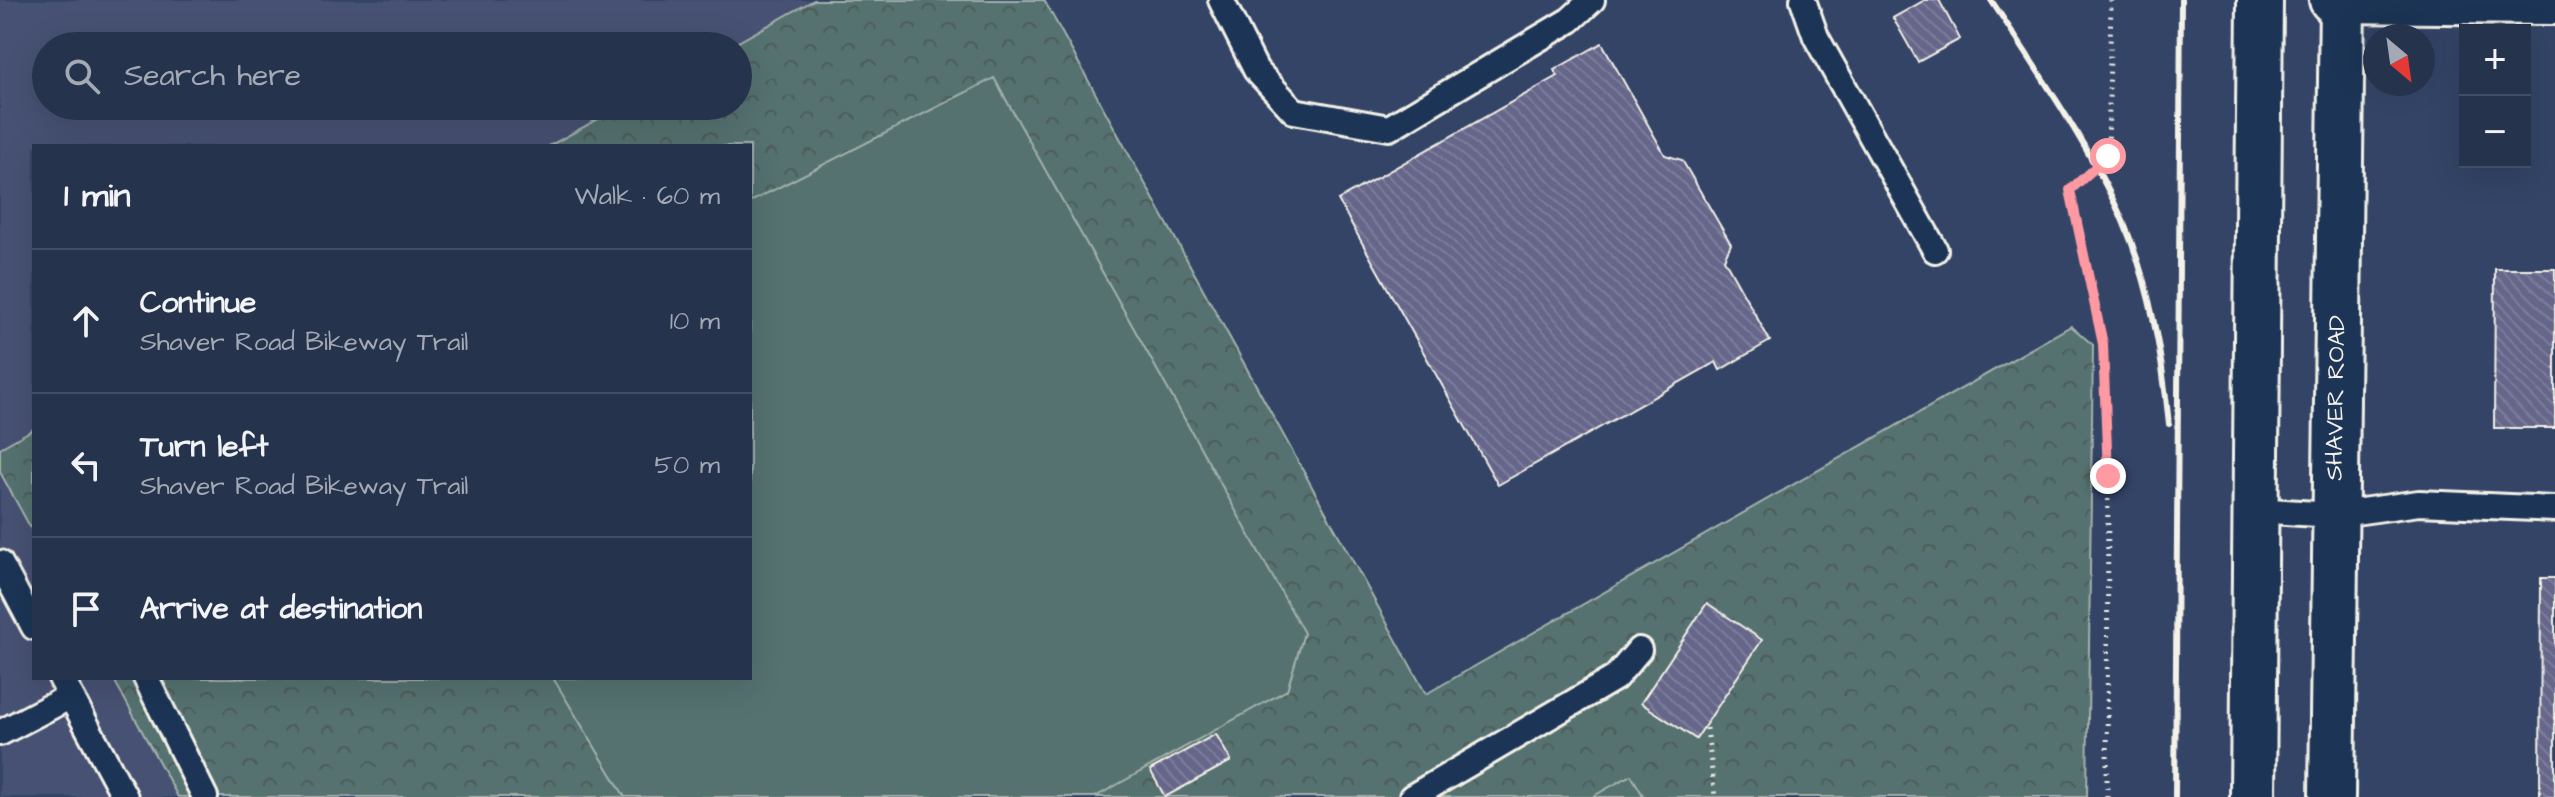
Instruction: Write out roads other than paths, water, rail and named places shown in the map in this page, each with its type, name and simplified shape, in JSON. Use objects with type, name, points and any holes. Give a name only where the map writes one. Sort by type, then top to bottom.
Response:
[{"type":"main road","points":[[2253,797],[2260,0]]},
{"type":"main road","points":[[2332,0],[2555,2]]},
{"type":"main road","name":"SHAVER ROAD","points":[[2332,797],[2333,515],[2342,0]]},
{"type":"lane","points":[[1221,0],[1256,70],[1294,111],[1389,128],[1570,20],[1592,0]]},
{"type":"lane","points":[[1803,0],[1816,37],[1935,250]]},
{"type":"lane","points":[[2255,510],[2333,515],[2419,503],[2555,509]]},
{"type":"lane","points":[[0,563],[32,623]]},
{"type":"lane","points":[[1412,797],[1615,678],[1639,650]]},
{"type":"lane","points":[[147,680],[205,797]]},
{"type":"lane","points":[[0,733],[66,687],[125,797]]},
{"type":"railway","points":[[1991,0],[2079,136],[2123,221],[2141,270],[2154,320],[2169,424]]},
{"type":"railway","points":[[2175,797],[2181,0]]}]
